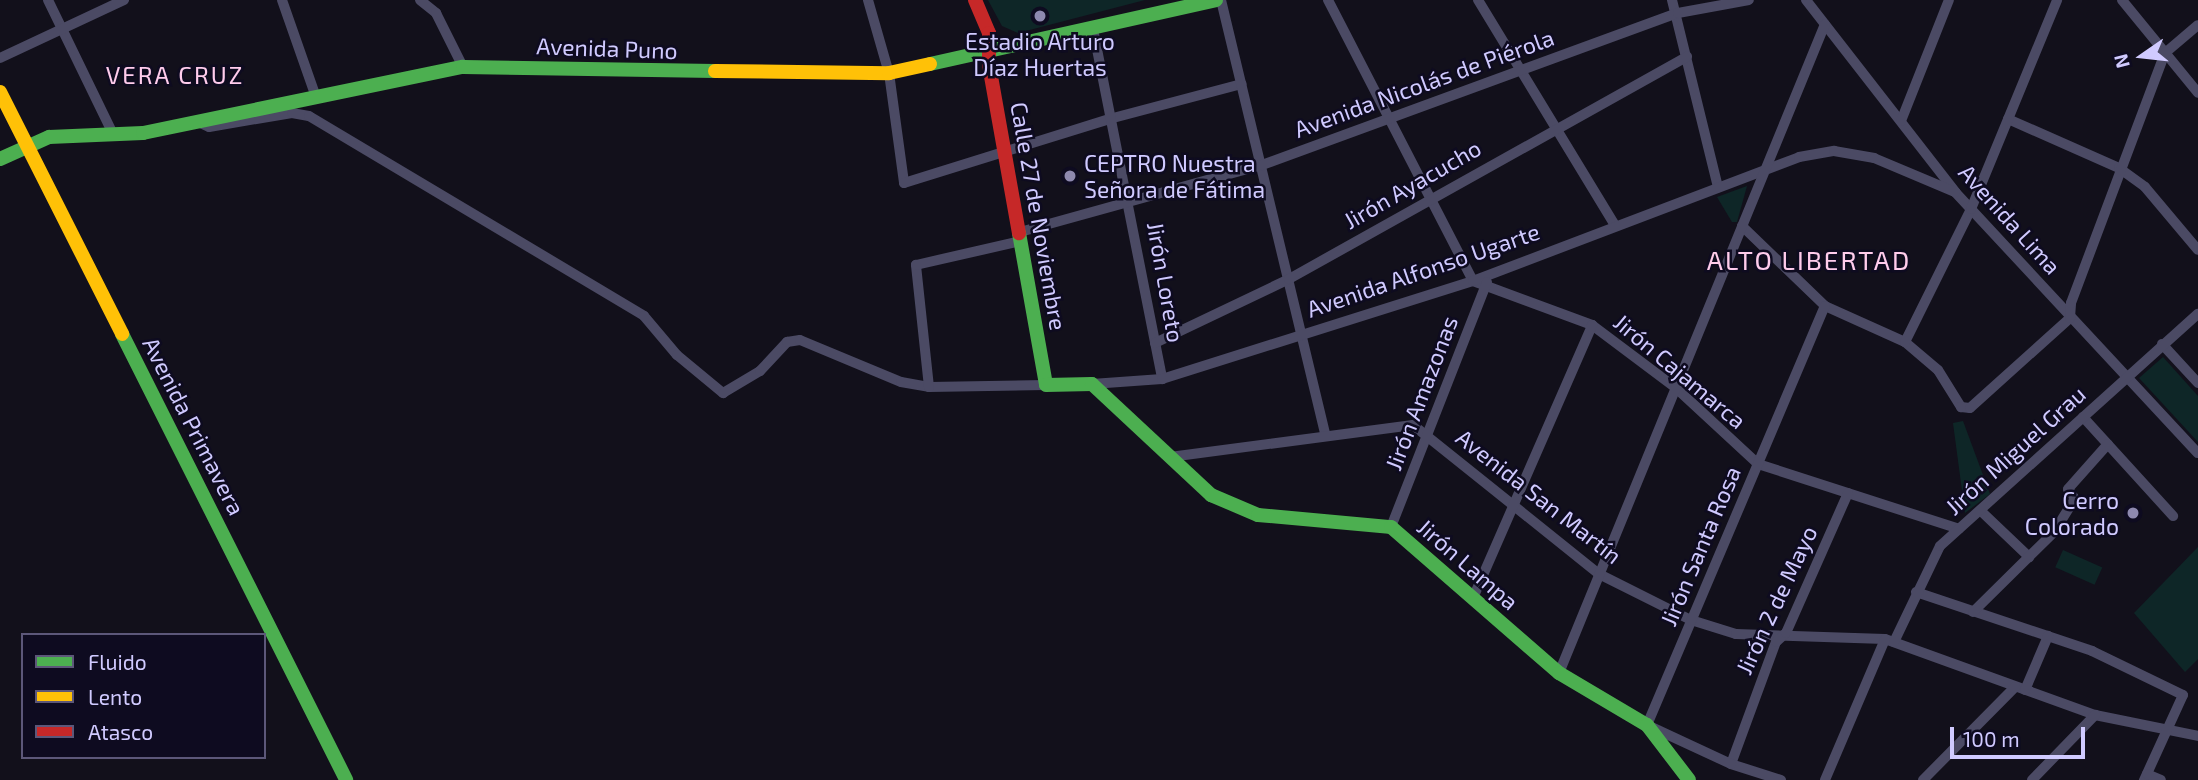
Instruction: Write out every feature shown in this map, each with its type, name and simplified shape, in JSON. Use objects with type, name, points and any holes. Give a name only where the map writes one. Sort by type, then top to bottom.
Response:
[{"type":"street","points":[[48,0],[114,136]]},
{"type":"street","points":[[0,58],[121,0]]},
{"type":"street","points":[[282,0],[314,94]]},
{"type":"street","points":[[421,0],[436,13],[463,67]]},
{"type":"street","points":[[868,0],[889,73],[904,183],[1005,154],[1113,118],[1242,84]]},
{"type":"street","name":"Calle 27 de Noviembre","points":[[975,0],[985,17],[1005,154],[1046,385]]},
{"type":"street","name":"Avenida Puno","points":[[0,159],[27,145],[60,135],[114,136],[314,94],[463,67],[889,73],[990,55],[1216,0]]},
{"type":"street","points":[[1222,0],[1326,436]]},
{"type":"street","points":[[1328,0],[1474,281]]},
{"type":"street","points":[[1478,0],[1614,224]]},
{"type":"street","points":[[1672,0],[1678,13],[1718,187]]},
{"type":"street","name":"Avenida Nicolás de Piérola","points":[[929,387],[916,265],[1021,237],[1129,202],[1262,165],[1678,13],[1749,0]]},
{"type":"street","name":"Avenida Lima","points":[[1806,0],[1955,192],[2198,453]]},
{"type":"street","points":[[1901,121],[1949,0]]},
{"type":"street","points":[[1905,342],[1971,208],[2057,0]]},
{"type":"street","points":[[2122,0],[2198,93]]},
{"type":"street","points":[[1559,673],[1825,24]]},
{"type":"street","points":[[1742,226],[1825,306],[1905,342],[1938,370],[1961,407],[1970,408],[2070,318],[2071,303],[2119,167],[2165,52],[2198,24]]},
{"type":"street","name":"Jirón Loreto","points":[[1093,29],[1113,118],[1162,379]]},
{"type":"street","name":"Jirón Ayacucho","points":[[1155,343],[1289,279],[1555,127],[1687,57]]},
{"type":"street","name":"Avenida Primavera","points":[[0,92],[346,780]]},
{"type":"street","name":"Avenida Alfonso Ugarte","points":[[195,121],[209,127],[292,113],[309,116],[644,316],[677,355],[723,393],[760,371],[787,342],[800,340],[853,365],[929,387],[1092,384],[1162,379],[1474,281],[1614,224],[1766,168],[1834,151],[1906,169],[1955,192]]},
{"type":"street","points":[[2008,119],[2119,167],[2145,187],[2198,250]]},
{"type":"street","name":"Jirón Amazonas","points":[[1391,527],[1490,275]]},
{"type":"street","name":"Jirón Cajamarca","points":[[1474,281],[1592,325],[1676,388],[1758,464],[1959,529]]},
{"type":"street","name":"Jirón Santa Rosa","points":[[1647,725],[1825,306]]},
{"type":"street","name":"Jirón Miguel Grau","points":[[1825,780],[1890,640],[1940,546],[1983,513],[2126,376],[2198,314]]},
{"type":"street","points":[[1473,598],[1592,325]]},
{"type":"street","points":[[2162,344],[2198,383]]},
{"type":"street","name":"Jirón Lampa","points":[[1092,384],[1210,495],[1258,515],[1391,527],[1559,673],[1647,725],[1731,764],[1781,780]]},
{"type":"street","points":[[2083,416],[2174,516]]},
{"type":"street","name":"Avenida San Martín","points":[[1170,457],[1413,425],[1599,574],[1691,620],[1736,634],[1786,633],[1890,640],[2095,715],[2170,731],[2179,728],[2198,736]]},
{"type":"street","points":[[1973,612],[2054,532],[2075,499],[2068,489],[2108,444]]},
{"type":"street","name":"Jirón 2 de Mayo","points":[[1731,764],[1776,642],[1786,633],[1848,493]]},
{"type":"street","points":[[1983,513],[2028,557]]},
{"type":"street","points":[[1916,593],[2092,651],[2183,695],[2170,731],[2146,777],[2161,780]]},
{"type":"street","points":[[1923,780],[2020,688],[2048,636]]},
{"type":"street","points":[[2032,780],[2095,715]]},
{"type":"street","points":[[1647,725],[1689,780]]},
{"type":"green space","name":"Estadio Arturo Díaz Huertas","points":[[988,0],[1145,0],[1018,33],[1002,26]]},
{"type":"green space","points":[[1747,186],[1737,222],[1732,222],[1717,197]]},
{"type":"green space","points":[[2163,357],[2198,396],[2198,442],[2139,378]]},
{"type":"green space","points":[[1963,421],[1990,494],[1965,513],[1953,423]]},
{"type":"green space","points":[[2198,547],[2198,659],[2185,672],[2134,613]]},
{"type":"green space","points":[[2063,550],[2102,567],[2095,585],[2055,567]]},
{"type":"traffic: fast","points":[[930,64],[1216,0]]},
{"type":"traffic: fast","points":[[0,159],[49,137],[143,133],[463,67],[715,71]]},
{"type":"traffic: fast","points":[[1019,233],[1046,385],[1092,384],[1211,495],[1258,515],[1391,527],[1559,673],[1647,725],[1689,780]]},
{"type":"traffic: fast","points":[[122,334],[346,780]]},
{"type":"traffic: slow","points":[[715,71],[889,73],[930,64]]},
{"type":"traffic: slow","points":[[0,92],[122,334]]},
{"type":"traffic: jam","points":[[975,0],[989,33],[989,65],[1019,233]]},
{"type":"place","name":"Estadio Arturo Díaz Huertas","points":[[1040,16]]},
{"type":"place","name":"CEPTRO Nuestra Señora de Fátima","points":[[1070,176]]},
{"type":"place","name":"Cerro Colorado","points":[[2133,513]]},
{"type":"district","name":"VERA CRUZ","points":[[175,75]]},
{"type":"district","name":"ALTO LIBERTAD","points":[[1809,260]]}]
